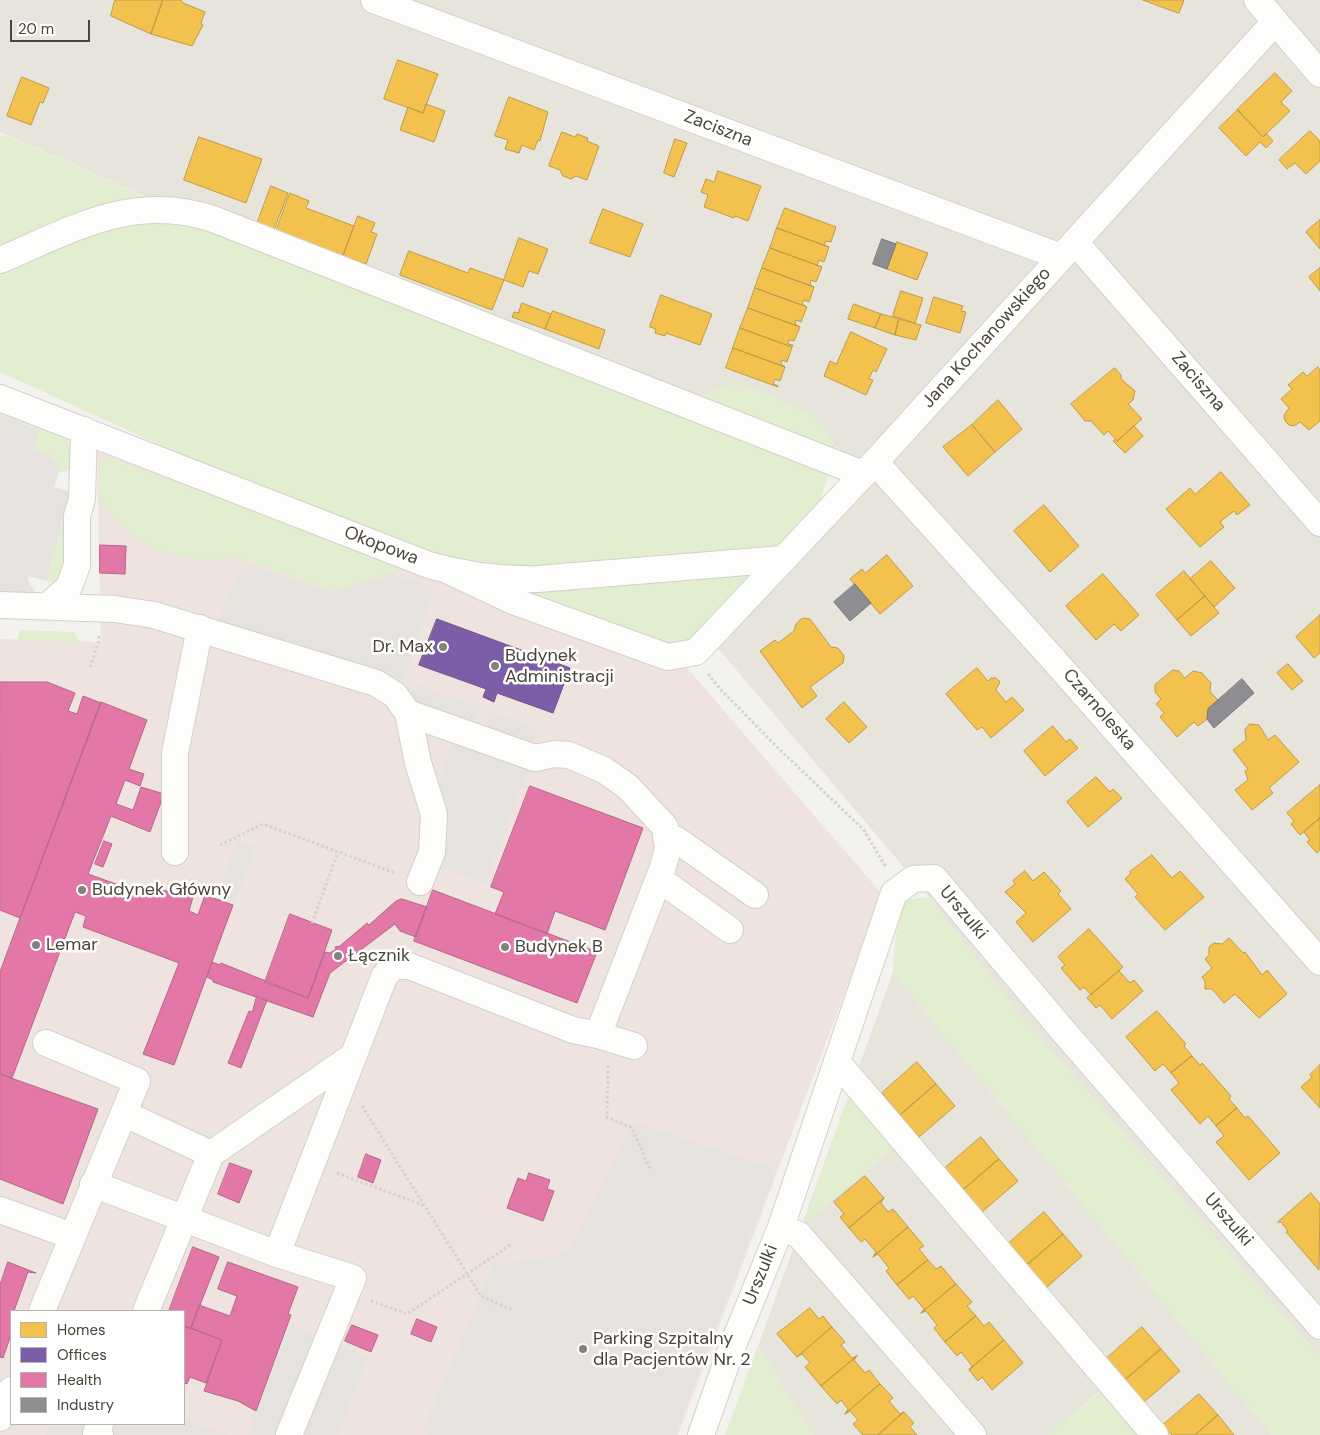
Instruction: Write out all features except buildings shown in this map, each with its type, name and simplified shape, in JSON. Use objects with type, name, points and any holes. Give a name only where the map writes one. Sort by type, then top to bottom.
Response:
[{"type":"street","name":"Zaciszna","points":[[374,0],[1068,250],[1320,523]]},
{"type":"street","points":[[1258,0],[1320,74]]},
{"type":"street","name":"Jana Kochanowskiego","points":[[696,652],[869,468],[1275,22]]},
{"type":"street","points":[[0,260],[111,215],[148,209],[186,211],[213,219],[869,468]]},
{"type":"street","name":"Okopowa","points":[[0,398],[449,571],[483,578],[529,580],[783,559]]},
{"type":"street","points":[[49,605],[69,587],[77,565],[77,516],[82,499],[84,430]]},
{"type":"street","name":"Czarnoleska","points":[[869,468],[1060,666],[1320,962]]},
{"type":"street","points":[[449,571],[513,601],[668,657],[696,652]]},
{"type":"street","points":[[0,605],[49,605],[139,612],[200,628],[383,686],[395,695],[408,712],[418,763],[434,814],[432,852],[411,879]]},
{"type":"street","points":[[175,852],[175,753],[200,628]]},
{"type":"street","points":[[408,712],[535,758],[554,754],[569,755],[604,770],[628,787],[664,827],[668,849],[604,1037]]},
{"type":"street","points":[[666,837],[678,840],[755,896]]},
{"type":"street","name":"Urszulki","points":[[701,1435],[731,1350],[781,1227],[894,893],[913,879],[934,878],[1065,1033],[1320,1326]]},
{"type":"street","points":[[659,879],[730,930]]},
{"type":"street","points":[[277,1254],[384,977],[393,966],[409,966],[573,1030],[634,1046]]},
{"type":"street","points":[[42,1310],[137,1081],[46,1043]]},
{"type":"street","points":[[146,1310],[211,1154],[353,1056]]},
{"type":"street","points":[[837,1062],[1154,1435]]},
{"type":"street","points":[[124,1114],[211,1154]]},
{"type":"street","points":[[93,1184],[183,1220],[277,1254],[353,1278],[289,1435]]},
{"type":"street","points":[[0,1210],[72,1236]]},
{"type":"street","points":[[781,1227],[800,1235],[973,1435]]},
{"type":"street","points":[[0,1418],[10,1393]]},
{"type":"street","points":[[100,1425],[96,1433],[100,1435]]},
{"type":"path","points":[[90,667],[99,641],[99,628]]},
{"type":"path","points":[[696,652],[698,662],[721,690],[817,788],[863,829],[898,890]]},
{"type":"path","points":[[220,845],[263,824],[411,879]]},
{"type":"path","points":[[312,922],[338,852]]},
{"type":"path","points":[[172,892],[176,884]]},
{"type":"path","points":[[604,1037],[606,1117],[632,1128],[650,1169]]},
{"type":"path","points":[[357,1099],[481,1296],[513,1310]]},
{"type":"path","points":[[332,1171],[424,1205]]},
{"type":"path","points":[[390,1308],[408,1314],[512,1244]]},
{"type":"shaded area","points":[[0,0],[1320,0],[1320,1357],[1017,1012],[929,897],[717,647],[874,480],[837,447],[810,413],[688,399],[362,292],[0,132]]},
{"type":"shaded area","points":[[795,178],[862,204],[855,221],[789,196]]},
{"type":"shaded area","points":[[0,415],[41,430],[34,448],[48,454],[56,462],[58,475],[54,487],[72,492],[46,581],[29,576],[28,580],[35,592],[34,594],[0,593]]},
{"type":"shaded area","points":[[97,451],[688,669],[882,894],[678,1435],[0,1435],[0,639],[101,642]]},
{"type":"shaded area","points":[[250,566],[333,593],[391,574],[434,587],[405,677],[402,680],[217,622],[240,572]]},
{"type":"shaded area","points":[[414,684],[480,707],[474,724],[408,700]]},
{"type":"shaded area","points":[[491,712],[538,729],[531,745],[485,728]]},
{"type":"shaded area","points":[[452,743],[528,770],[485,884],[441,867],[449,840],[436,790]]},
{"type":"shaded area","points":[[237,840],[256,847],[235,901],[217,894]]},
{"type":"shaded area","points":[[893,972],[1272,1435],[1140,1435],[1101,1390],[1049,1435],[813,1435],[758,1346]]},
{"type":"shaded area","name":"Parking Szpitalny dla Pacjentów Nr. 2","points":[[634,1121],[776,1169],[675,1435],[430,1435],[422,1432],[493,1265],[562,1254],[571,1248]]},
{"type":"shaded area","points":[[291,1324],[368,1358],[338,1435],[247,1435]]},
{"type":"shaded area","points":[[185,1418],[229,1435],[46,1435],[47,1425],[185,1425]]},
{"type":"green space","points":[[5,135],[362,292],[688,399],[735,384],[754,389],[810,413],[837,447],[820,501],[671,663],[412,569],[391,573],[333,591],[240,558],[205,560],[157,551],[127,531],[107,509],[100,494],[99,463],[106,457],[196,490],[204,491],[193,460],[0,372],[0,136]]},
{"type":"green space","points":[[0,411],[63,435],[73,447],[76,469],[57,473],[53,460],[34,448],[41,430],[0,415]]},
{"type":"green space","points":[[72,492],[62,586],[46,581]]},
{"type":"green space","points":[[20,630],[74,632],[80,642],[17,640]]},
{"type":"green space","points":[[929,897],[1017,1012],[1320,1357],[1320,1435],[1272,1435],[893,972],[895,939],[904,900]]},
{"type":"green space","points":[[850,1092],[897,1145],[802,1226]]},
{"type":"green space","points":[[758,1346],[813,1435],[725,1435]]},
{"type":"green space","points":[[1102,1390],[1140,1435],[1049,1435]]},
{"type":"place","name":"Dr. Max","points":[[443,647]]},
{"type":"place","name":"Budynek Administracji","points":[[495,666]]},
{"type":"place","name":"Budynek Główny","points":[[82,890]]},
{"type":"place","name":"Lemar","points":[[36,945]]},
{"type":"place","name":"Budynek B","points":[[505,947]]},
{"type":"place","name":"Łącznik","points":[[338,956]]},
{"type":"place","name":"Parking Szpitalny dla Pacjentów Nr. 2","points":[[583,1349]]}]
